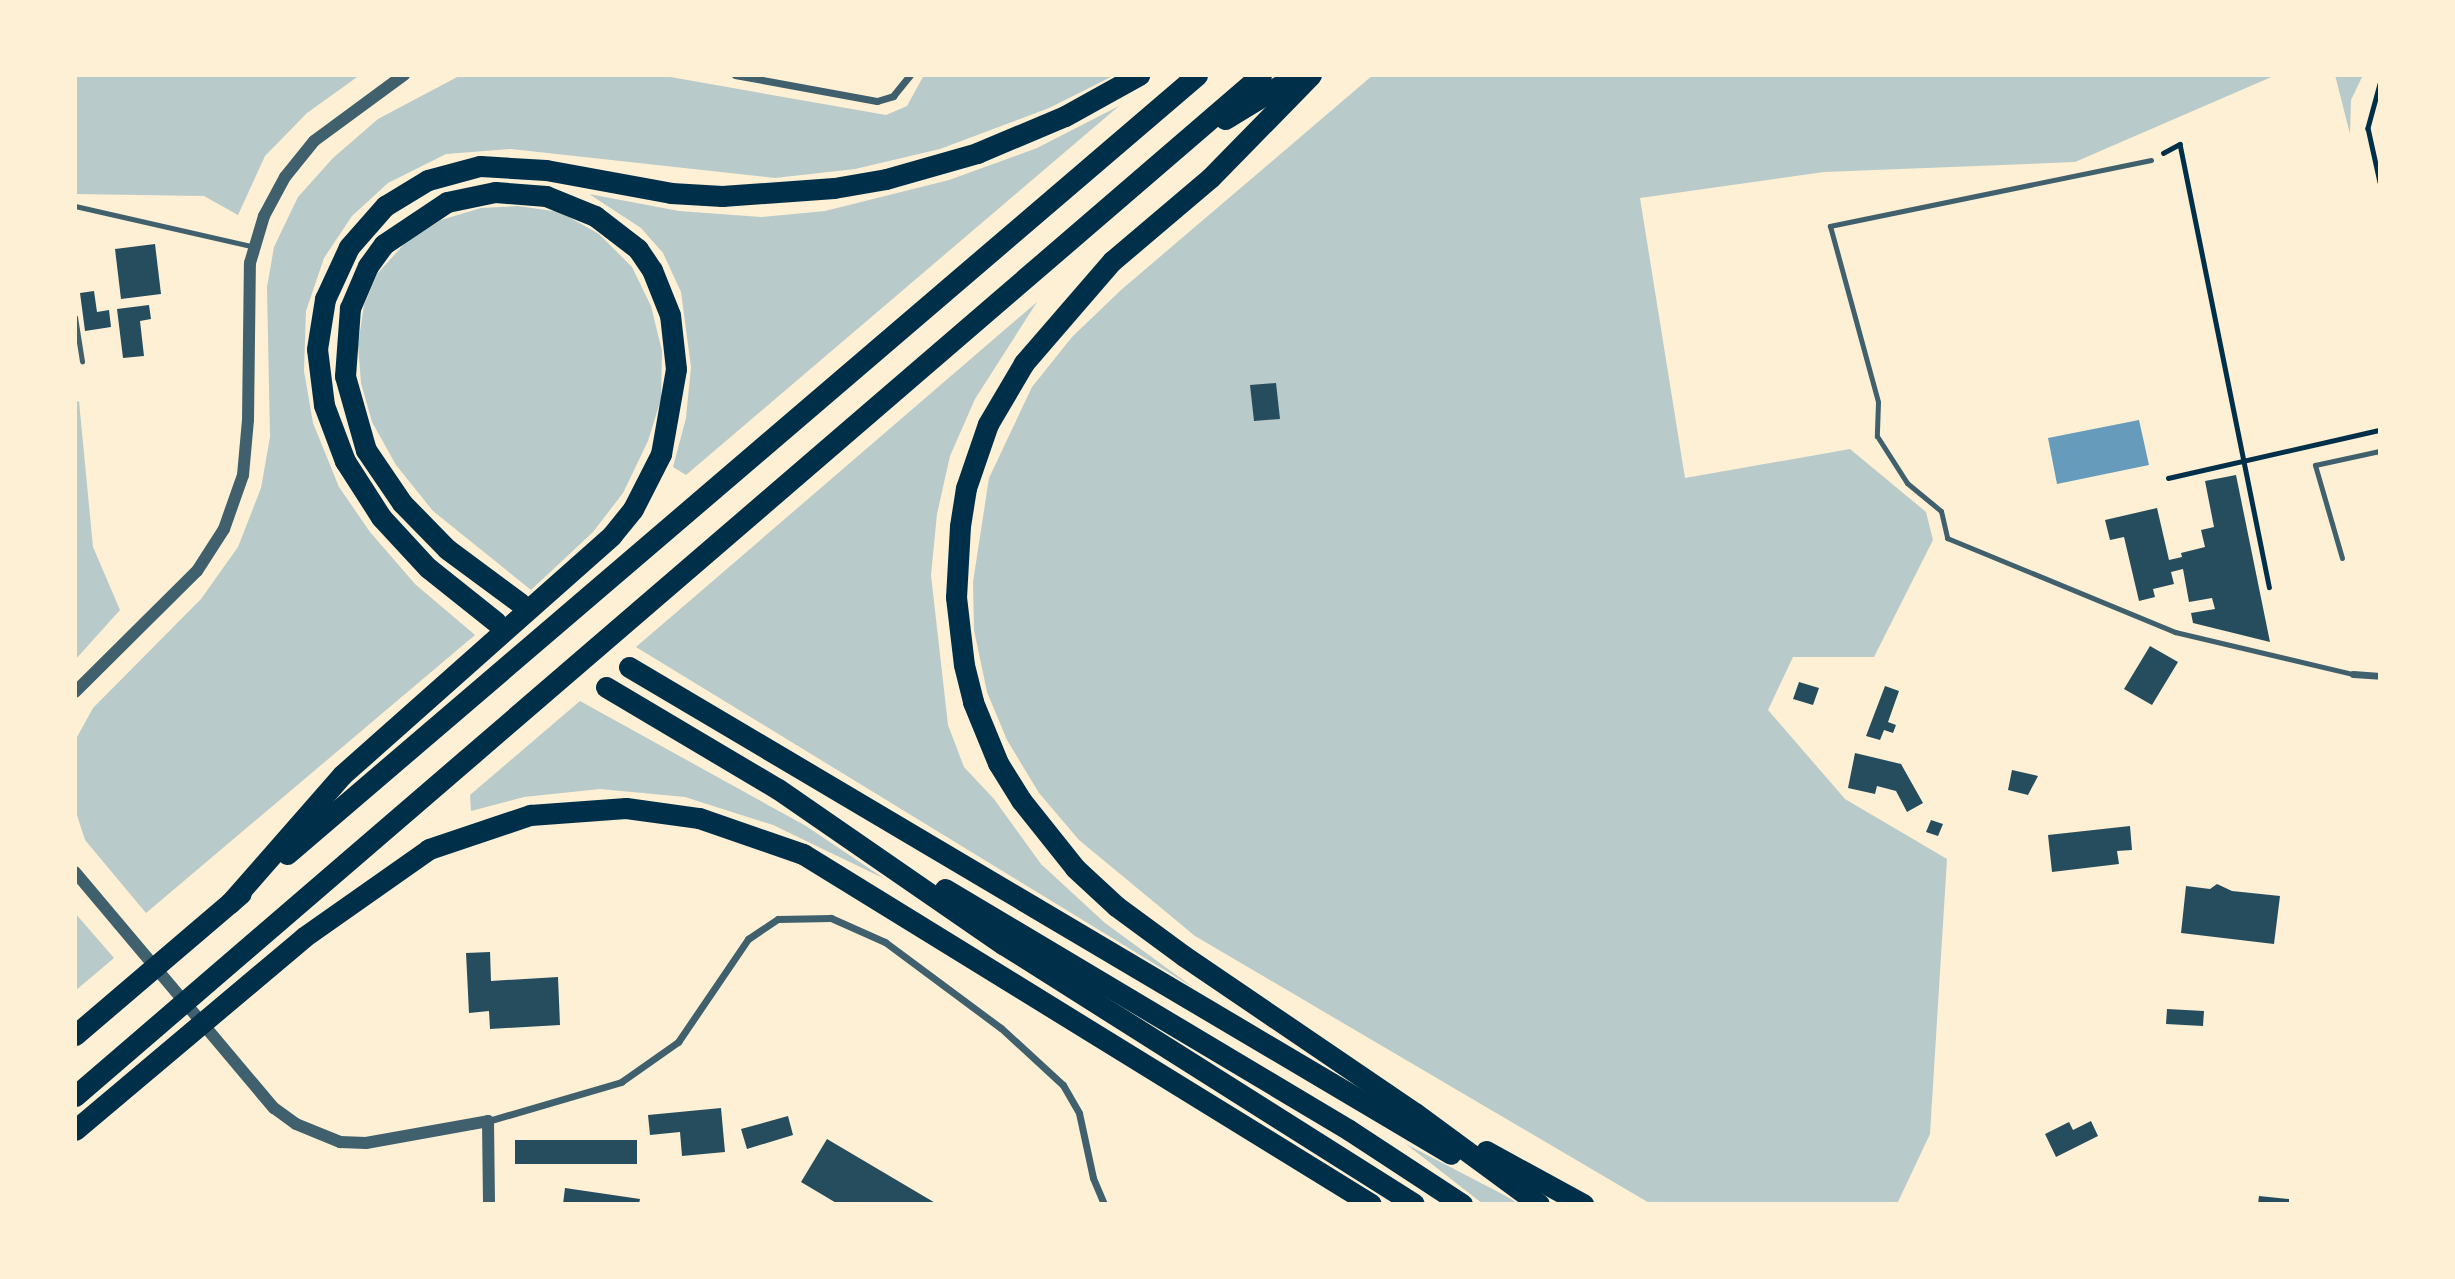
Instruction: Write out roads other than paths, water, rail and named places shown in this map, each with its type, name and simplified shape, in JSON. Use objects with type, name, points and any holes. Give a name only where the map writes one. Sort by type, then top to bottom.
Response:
[{"type":"highway","points":[[496,622],[428,568],[382,517],[345,461],[324,405],[317,349],[325,299],[349,247],[385,206],[428,180],[480,166],[546,170],[671,193],[722,196],[834,188],[886,179],[977,153],[1065,116],[1139,75]]},
{"type":"highway","points":[[75,1035],[1197,75]]},
{"type":"highway","points":[[75,1096],[1261,75]]},
{"type":"highway","points":[[1169,153],[1297,75]]},
{"type":"highway","points":[[1311,75],[1210,177],[1112,261],[1024,363],[988,424],[966,488],[956,565],[957,632],[972,702],[998,763],[1021,800],[1074,868],[1116,906],[1184,956],[1415,1113],[1539,1204]]},
{"type":"highway","points":[[230,903],[342,775],[612,536],[633,509],[661,454],[676,369],[670,315],[652,270],[638,249],[596,216],[546,196],[495,192],[447,202],[384,244],[368,266],[350,308],[345,376],[366,450],[402,503],[447,549],[520,603]]},
{"type":"highway","points":[[629,667],[1264,1046],[1539,1204]]},
{"type":"highway","points":[[606,687],[1349,1130],[1462,1204]]},
{"type":"highway","points":[[778,789],[1003,944],[1414,1204]]},
{"type":"highway","points":[[75,1130],[304,937],[429,849],[530,815],[626,808],[663,811],[743,830],[813,859],[1371,1204]]},
{"type":"highway","points":[[1264,1046],[1415,1113],[1583,1204]]},
{"type":"street","points":[[75,692],[197,572],[224,529],[243,475],[248,420],[250,263],[264,216],[285,177],[314,141],[404,75]]},
{"type":"street","points":[[735,75],[877,101],[906,85],[910,75]]},
{"type":"street","points":[[2353,674],[2380,676]]},
{"type":"street","points":[[75,872],[274,1108],[317,1135],[366,1143],[488,1121],[621,1083],[678,1042],[748,939],[778,919],[831,918],[885,942],[1001,1028],[1063,1085],[1079,1113],[1093,1178],[1104,1204]]},
{"type":"street","points":[[488,1121],[489,1204]]},
{"type":"lane","points":[[2151,160],[1830,226],[1878,402],[1877,436],[1907,483],[1941,511],[1947,538],[2175,632],[2353,674]]},
{"type":"lane","points":[[75,206],[254,247]]},
{"type":"lane","points":[[75,317],[82,361]]},
{"type":"lane","points":[[2342,558],[2315,465],[2379,451]]},
{"type":"water","points":[[2139,420],[2149,465],[2057,484],[2048,438]]}]
